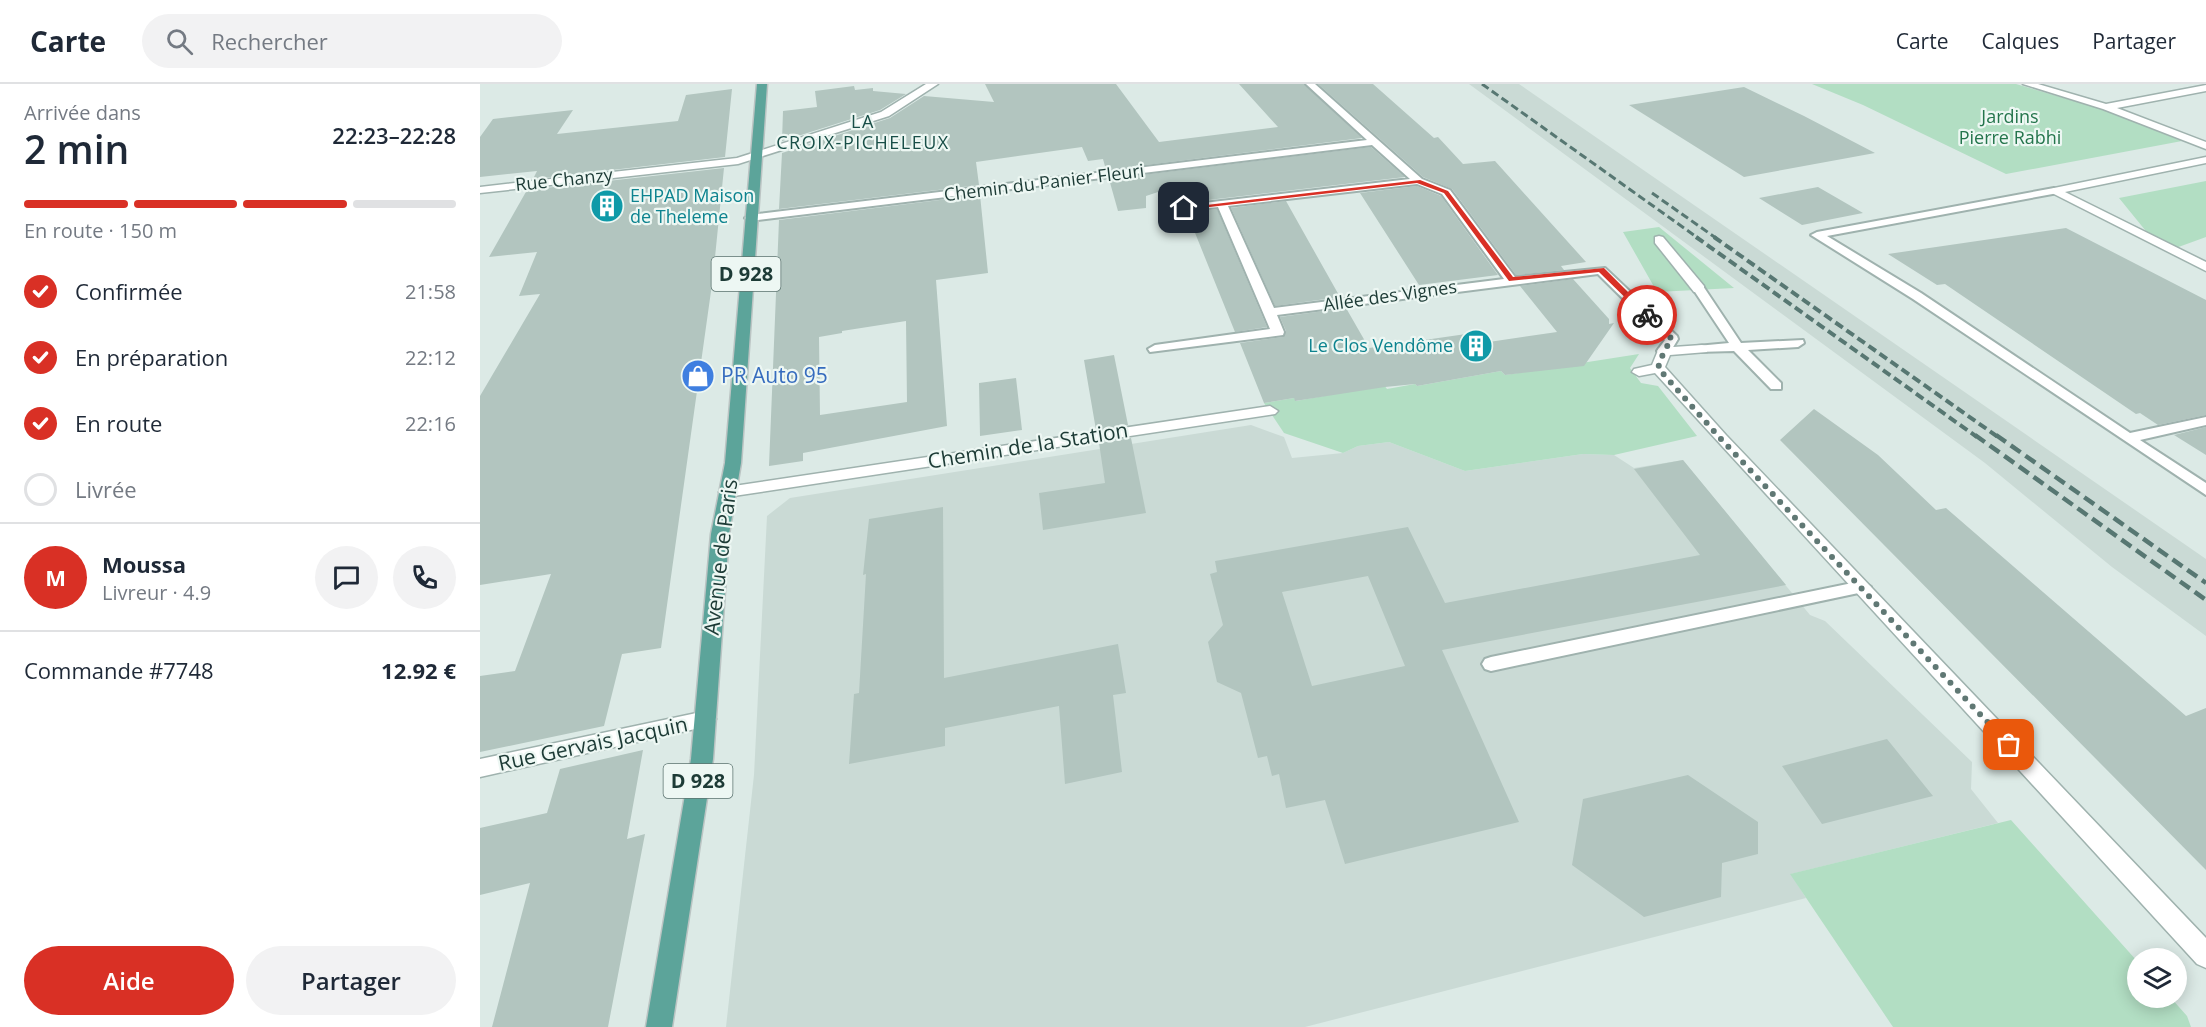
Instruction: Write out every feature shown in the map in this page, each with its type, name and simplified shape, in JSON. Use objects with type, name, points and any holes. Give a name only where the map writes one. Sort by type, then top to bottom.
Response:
[{"type":"main road","name":"Avenue de Paris","points":[[659,1027],[702,759],[720,534],[733,463],[762,84]]},
{"type":"street","name":"Rue Chanzy","points":[[480,189],[729,162],[885,114],[933,84]]},
{"type":"street","points":[[2028,84],[2106,107],[2206,146]]},
{"type":"street","points":[[2106,107],[2206,88]]},
{"type":"street","points":[[2054,190],[2206,160]]},
{"type":"street","points":[[2054,190],[2206,267]]},
{"type":"street","points":[[1659,240],[1699,289]]},
{"type":"street","points":[[1658,368],[1664,351],[1702,349]]},
{"type":"street","points":[[1639,372],[1658,368]]},
{"type":"street","points":[[1658,368],[1720,438],[2206,956]]},
{"type":"street","name":"Chemin de la Station","points":[[727,492],[1270,411]]},
{"type":"street","name":"Rue Gervais Jacquin","points":[[480,768],[706,719]]},
{"type":"lane","points":[[1310,84],[1418,181],[1446,192],[1511,280]]},
{"type":"lane","name":"Chemin du Panier Fleuri","points":[[750,218],[1374,142]]},
{"type":"lane","points":[[1165,210],[1418,181]]},
{"type":"lane","points":[[2054,190],[1817,235],[1917,296],[2206,490]]},
{"type":"lane","points":[[1155,349],[1278,332],[1222,204]]},
{"type":"lane","name":"Allée des Vignes","points":[[1269,312],[1601,270],[1672,339],[1664,351]]},
{"type":"lane","points":[[1699,289],[1737,346],[1776,386]]},
{"type":"lane","points":[[1702,349],[1798,343]]},
{"type":"lane","points":[[2128,438],[2206,421]]},
{"type":"lane","points":[[1491,663],[1862,587]]},
{"type":"shaded area","points":[[1469,84],[1519,84],[2206,559],[2206,636],[2112,567],[1985,463]]},
{"type":"shaded area","points":[[1251,425],[1284,437],[1292,458],[1343,453],[1358,446],[1389,442],[1465,471],[1583,454],[1614,455],[1634,468],[1683,460],[1810,615],[1825,621],[1972,762],[1971,789],[1998,823],[1791,874],[1806,898],[1305,1027],[726,1027],[754,775],[767,516],[790,498]]},
{"type":"green space","name":"Jardins Pierre Rabhi","points":[[1812,84],[2016,84],[2101,109],[2182,141],[2006,174],[1863,105]]},
{"type":"green space","points":[[2206,181],[2206,237],[2173,249],[2154,241],[2119,198]]},
{"type":"green space","points":[[1659,227],[1734,288],[1657,292],[1623,232]]},
{"type":"green space","points":[[1639,354],[1630,368],[1641,383],[1658,386],[1697,436],[1614,455],[1583,454],[1465,471],[1389,442],[1358,446],[1343,453],[1284,433],[1264,403],[1294,398],[1296,401],[1384,385],[1387,389],[1415,384],[1417,386],[1501,371],[1505,375]]},
{"type":"green space","points":[[2011,820],[2127,950],[2127,1008],[2180,1008],[2187,1016],[2191,1027],[1893,1027],[1790,874]]},
{"type":"building","points":[[985,84],[1116,84],[1159,142],[1278,127],[1239,84],[1304,84],[1362,138],[1106,170],[1103,159],[1088,161],[1082,147],[976,162],[979,185],[779,209],[782,153],[890,118],[924,96],[994,102]]},
{"type":"building","points":[[1318,84],[1373,84],[1434,138],[1438,137],[1463,164],[1495,161],[1586,262],[1561,266],[1564,270],[1516,275],[1452,189],[1423,177]]},
{"type":"building","points":[[854,86],[855,90],[873,88],[873,91],[906,94],[880,110],[782,141],[783,111],[817,107],[815,91]]},
{"type":"building","points":[[1744,87],[1875,153],[1744,177],[1629,105]]},
{"type":"building","points":[[732,89],[725,157],[533,179],[537,171],[480,177],[480,137],[493,119],[573,110],[557,134],[678,121],[686,95]]},
{"type":"building","points":[[1371,147],[1405,177],[1183,203],[1176,186],[1146,196],[1146,208],[1118,211],[1109,179]]},
{"type":"building","points":[[724,168],[713,277],[661,648],[622,654],[604,726],[480,752],[480,676],[515,671],[551,574],[480,585],[480,396],[540,294],[519,296],[537,252],[489,257],[527,190]]},
{"type":"building","points":[[1417,186],[1441,196],[1498,275],[1419,285],[1360,193]]},
{"type":"building","points":[[1818,187],[1863,213],[1802,225],[1759,198]]},
{"type":"building","points":[[980,195],[988,273],[936,280],[947,426],[803,453],[803,461],[769,466],[779,220]],"holes":[[[906,321],[907,402],[820,415],[819,337]]]},
{"type":"building","points":[[1286,201],[1340,297],[1275,306],[1231,208]]},
{"type":"building","points":[[1217,209],[1267,327],[1235,332],[1187,213]]},
{"type":"building","points":[[2066,228],[2206,300],[2206,415],[2158,425],[2140,413],[2136,414],[1945,284],[1937,285],[1888,254]]},
{"type":"building","name":"Le Clos Vendôme","points":[[1573,279],[1609,319],[1609,324],[1614,323],[1584,366],[1505,375],[1501,371],[1417,386],[1415,384],[1385,387],[1295,401],[1294,398],[1264,403],[1240,343],[1283,337],[1286,331],[1280,317],[1346,308],[1369,348],[1473,333],[1482,343],[1557,332],[1520,286]]},
{"type":"building","points":[[1114,355],[1128,425],[1096,430],[1084,360]]},
{"type":"building","points":[[1016,378],[1022,430],[980,436],[979,383]]},
{"type":"building","points":[[1814,409],[1878,455],[1936,510],[1946,508],[2186,716],[2206,708],[2206,870],[1780,440]]},
{"type":"building","points":[[2206,427],[2206,455],[2174,435]]},
{"type":"building","points":[[1131,438],[1146,513],[1043,530],[1039,493],[1105,483],[1099,443]]},
{"type":"building","points":[[1683,460],[1786,585],[1442,650],[1519,822],[1345,864],[1325,800],[1286,808],[1279,774],[1272,776],[1267,756],[1258,758],[1241,693],[1217,682],[1208,642],[1223,625],[1210,574],[1217,572],[1215,561],[1408,527],[1445,603],[1700,555],[1634,469]],"holes":[[[1368,576],[1405,666],[1312,686],[1282,592]]]},
{"type":"building","points":[[943,507],[944,678],[1118,644],[1126,693],[1113,695],[1122,772],[1065,784],[1059,706],[945,728],[945,746],[849,764],[854,694],[859,693],[866,574],[863,575],[869,519]]},
{"type":"building","points":[[1887,739],[1933,796],[1822,824],[1782,766]]},
{"type":"building","points":[[643,750],[627,839],[645,834],[608,1027],[492,1027],[530,883],[480,895],[480,828],[547,813],[560,769]]},
{"type":"building","points":[[1688,775],[1758,822],[1758,854],[1722,863],[1721,897],[1644,917],[1572,865],[1583,799]]},
{"type":"railway","points":[[1482,84],[1698,238]]},
{"type":"railway","points":[[1652,193],[1716,238]]},
{"type":"railway","points":[[1696,237],[1977,437]]},
{"type":"railway","points":[[1714,237],[1998,437]]},
{"type":"railway","points":[[1975,435],[2206,600]]},
{"type":"railway","points":[[1996,435],[2206,583]]},
{"type":"way so far","points":[[1647,315],[1672,339],[1664,351],[1658,368],[1720,438],[2009,745]]},
{"type":"place","name":"EHPAD Maison de Theleme","points":[[607,206]]},
{"type":"place","name":"Le Clos Vendôme","points":[[1476,346]]},
{"type":"place","name":"PR Auto 95","points":[[698,376]]},
{"type":"district","name":"LA CROIX-PICHELEUX","points":[[863,132]]},
{"type":"route","points":[[1184,208],[1418,181],[1446,192],[1511,280],[1601,270],[1647,315]]}]
